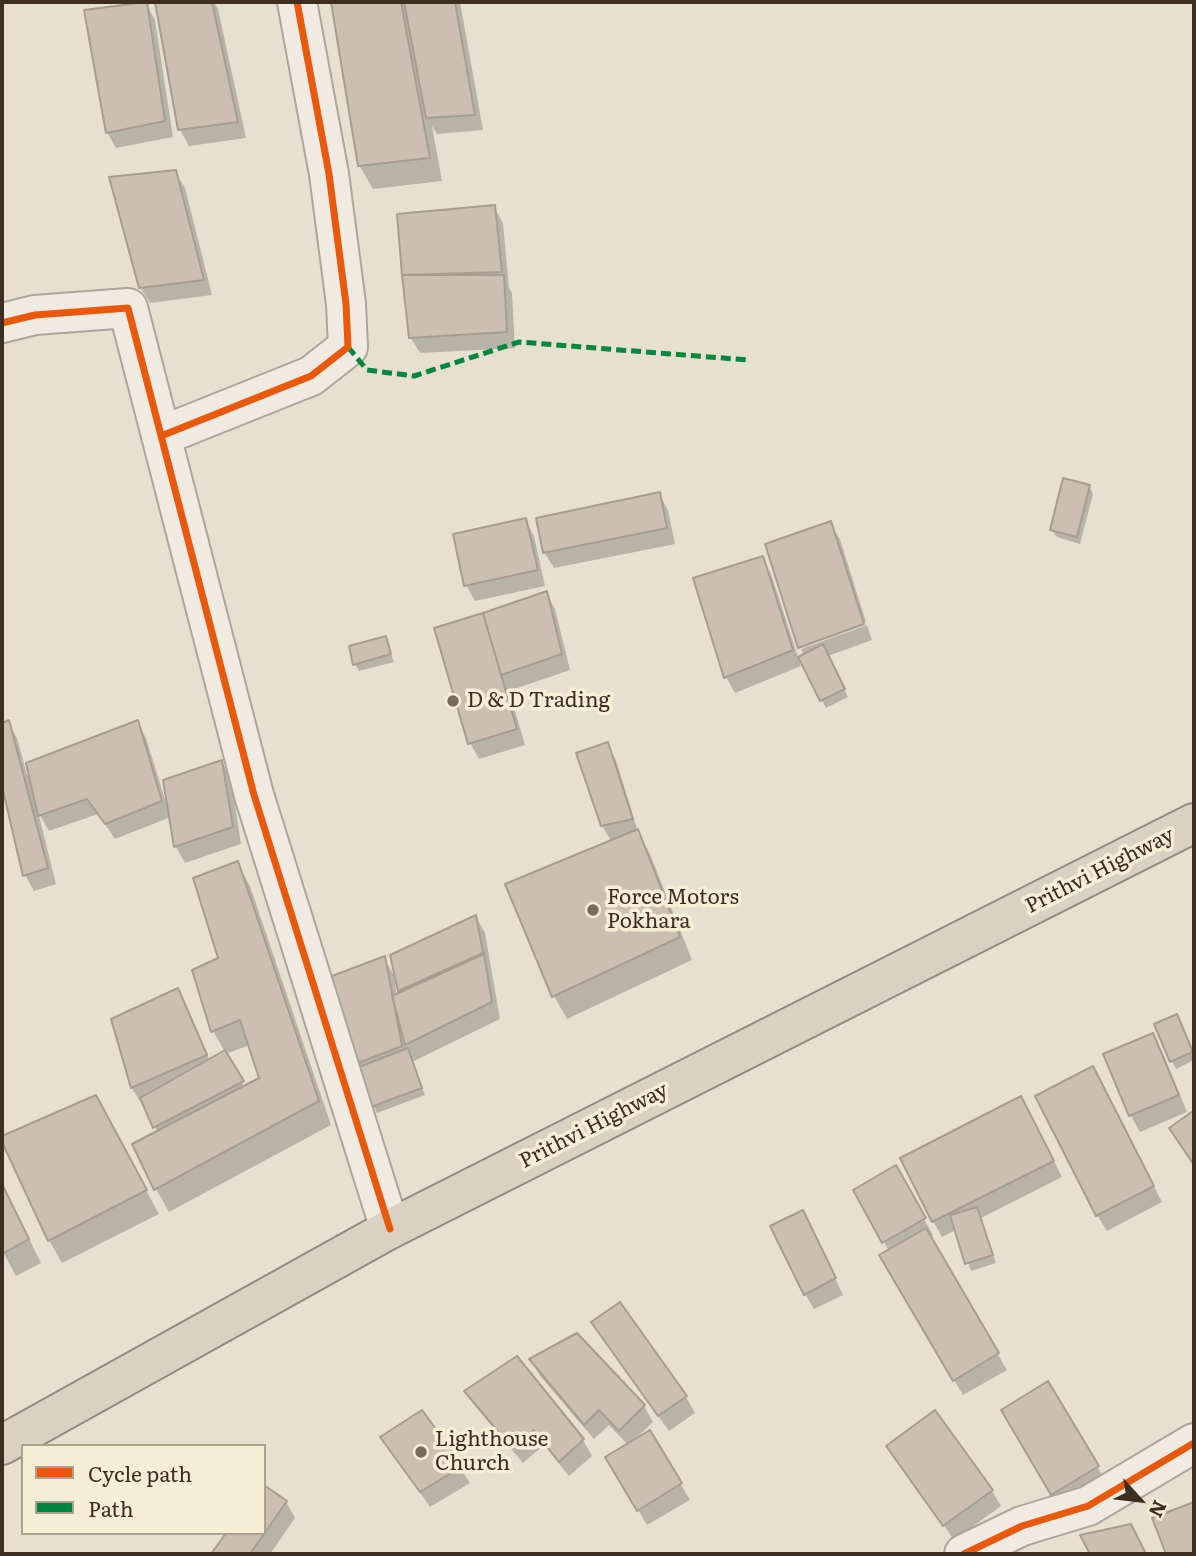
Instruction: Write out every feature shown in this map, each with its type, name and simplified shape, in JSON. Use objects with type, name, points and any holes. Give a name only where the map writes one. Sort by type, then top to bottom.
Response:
[{"type":"highway","name":"Prithvi Highway","points":[[2,1445],[390,1229],[1194,823]]},
{"type":"street","points":[[161,436],[311,376],[348,347],[346,304],[329,174],[297,2]]},
{"type":"street","points":[[2,323],[35,315],[128,309],[254,795],[390,1229]]},
{"type":"street","points":[[964,1554],[1022,1526],[1088,1506],[1194,1443]]},
{"type":"building","points":[[147,2],[165,121],[106,133],[84,10]]},
{"type":"building","points":[[155,2],[212,2],[238,122],[178,130]]},
{"type":"building","points":[[331,2],[401,2],[430,158],[358,166]]},
{"type":"building","points":[[404,2],[455,2],[475,115],[426,118]]},
{"type":"building","points":[[176,170],[204,280],[139,288],[109,177]]},
{"type":"building","points":[[495,205],[502,272],[402,275],[397,214]]},
{"type":"building","points":[[402,275],[504,275],[507,332],[409,338]]},
{"type":"building","points":[[1063,478],[1090,485],[1077,537],[1050,530]]},
{"type":"building","points":[[660,492],[667,528],[543,553],[536,518]]},
{"type":"building","points":[[526,518],[538,570],[464,586],[453,534]]},
{"type":"building","points":[[831,521],[864,624],[798,648],[765,544]]},
{"type":"building","points":[[763,556],[793,650],[724,678],[693,578]]},
{"type":"building","points":[[547,591],[562,654],[501,675],[483,613]]},
{"type":"building","points":[[483,613],[517,729],[468,744],[434,628]]},
{"type":"building","points":[[386,636],[391,654],[353,665],[349,646]]},
{"type":"building","points":[[823,644],[845,689],[820,701],[798,657]]},
{"type":"building","points":[[9,720],[48,868],[23,876],[2,786],[2,723]]},
{"type":"building","points":[[138,720],[162,801],[105,824],[87,799],[38,816],[26,763]]},
{"type":"building","points":[[608,742],[633,819],[601,826],[576,753]]},
{"type":"building","points":[[222,760],[233,827],[174,847],[163,780]]},
{"type":"building","name":"Force Motors Pokhara","points":[[638,829],[680,937],[552,997],[505,884]]},
{"type":"building","points":[[238,861],[319,1101],[154,1190],[132,1144],[259,1078],[240,1020],[211,1032],[192,970],[218,958],[193,878]]},
{"type":"building","points":[[476,915],[483,953],[398,991],[390,955]]},
{"type":"building","points":[[484,954],[492,1002],[405,1045],[392,996]]},
{"type":"building","points":[[385,956],[402,1046],[353,1065],[332,976]]},
{"type":"building","points":[[178,988],[207,1055],[131,1088],[111,1019]]},
{"type":"building","points":[[1177,1014],[1193,1052],[1170,1062],[1154,1024]]},
{"type":"building","points":[[1153,1033],[1179,1095],[1129,1116],[1103,1054]]},
{"type":"building","points":[[408,1048],[422,1088],[371,1107],[354,1069]]},
{"type":"building","points":[[225,1050],[244,1081],[153,1128],[140,1098]]},
{"type":"building","points":[[1093,1066],[1154,1186],[1096,1216],[1035,1096]]},
{"type":"building","points":[[96,1095],[147,1190],[48,1241],[2,1142],[2,1136]]},
{"type":"building","points":[[1021,1096],[1054,1161],[932,1222],[900,1158]]},
{"type":"building","points":[[1193,1111],[1194,1113],[1194,1165],[1169,1128]]},
{"type":"building","points":[[896,1165],[926,1218],[882,1243],[853,1190]]},
{"type":"building","points":[[2,1184],[29,1239],[2,1254]]},
{"type":"building","points":[[977,1207],[993,1255],[965,1264],[950,1215]]},
{"type":"building","points":[[803,1210],[836,1278],[804,1295],[770,1226]]},
{"type":"building","points":[[926,1228],[999,1353],[953,1381],[879,1255]]},
{"type":"building","points":[[620,1302],[687,1396],[658,1416],[591,1322]]},
{"type":"building","points":[[577,1333],[645,1405],[619,1431],[599,1410],[584,1425],[529,1359]]},
{"type":"building","points":[[517,1356],[584,1439],[559,1462],[534,1430],[512,1448],[464,1391]]},
{"type":"building","points":[[1048,1381],[1099,1466],[1051,1495],[1001,1410]]},
{"type":"building","name":"Lighthouse Church","points":[[422,1410],[463,1466],[420,1492],[380,1437]]},
{"type":"building","points":[[935,1410],[993,1490],[943,1526],[886,1446]]},
{"type":"building","points":[[650,1430],[682,1483],[637,1511],[605,1457]]},
{"type":"building","points":[[266,1486],[287,1501],[266,1531]]},
{"type":"building","points":[[1194,1502],[1194,1554],[1166,1554],[1152,1518]]},
{"type":"building","points":[[1131,1524],[1146,1554],[1090,1554],[1080,1535]]},
{"type":"building","points":[[225,1535],[263,1535],[250,1554],[211,1554]]},
{"type":"marked path","points":[[348,347],[367,370],[414,376],[519,342],[748,360]]},
{"type":"cycle path","points":[[161,436],[311,376],[348,347],[346,304],[329,174],[297,2]]},
{"type":"cycle path","points":[[2,323],[35,315],[128,308],[254,795],[390,1229]]},
{"type":"cycle path","points":[[964,1554],[1022,1526],[1088,1506],[1194,1443]]},
{"type":"place","name":"D & D Trading","points":[[453,701]]},
{"type":"place","name":"Force Motors Pokhara","points":[[593,910]]},
{"type":"place","name":"Lighthouse Church","points":[[421,1452]]}]
